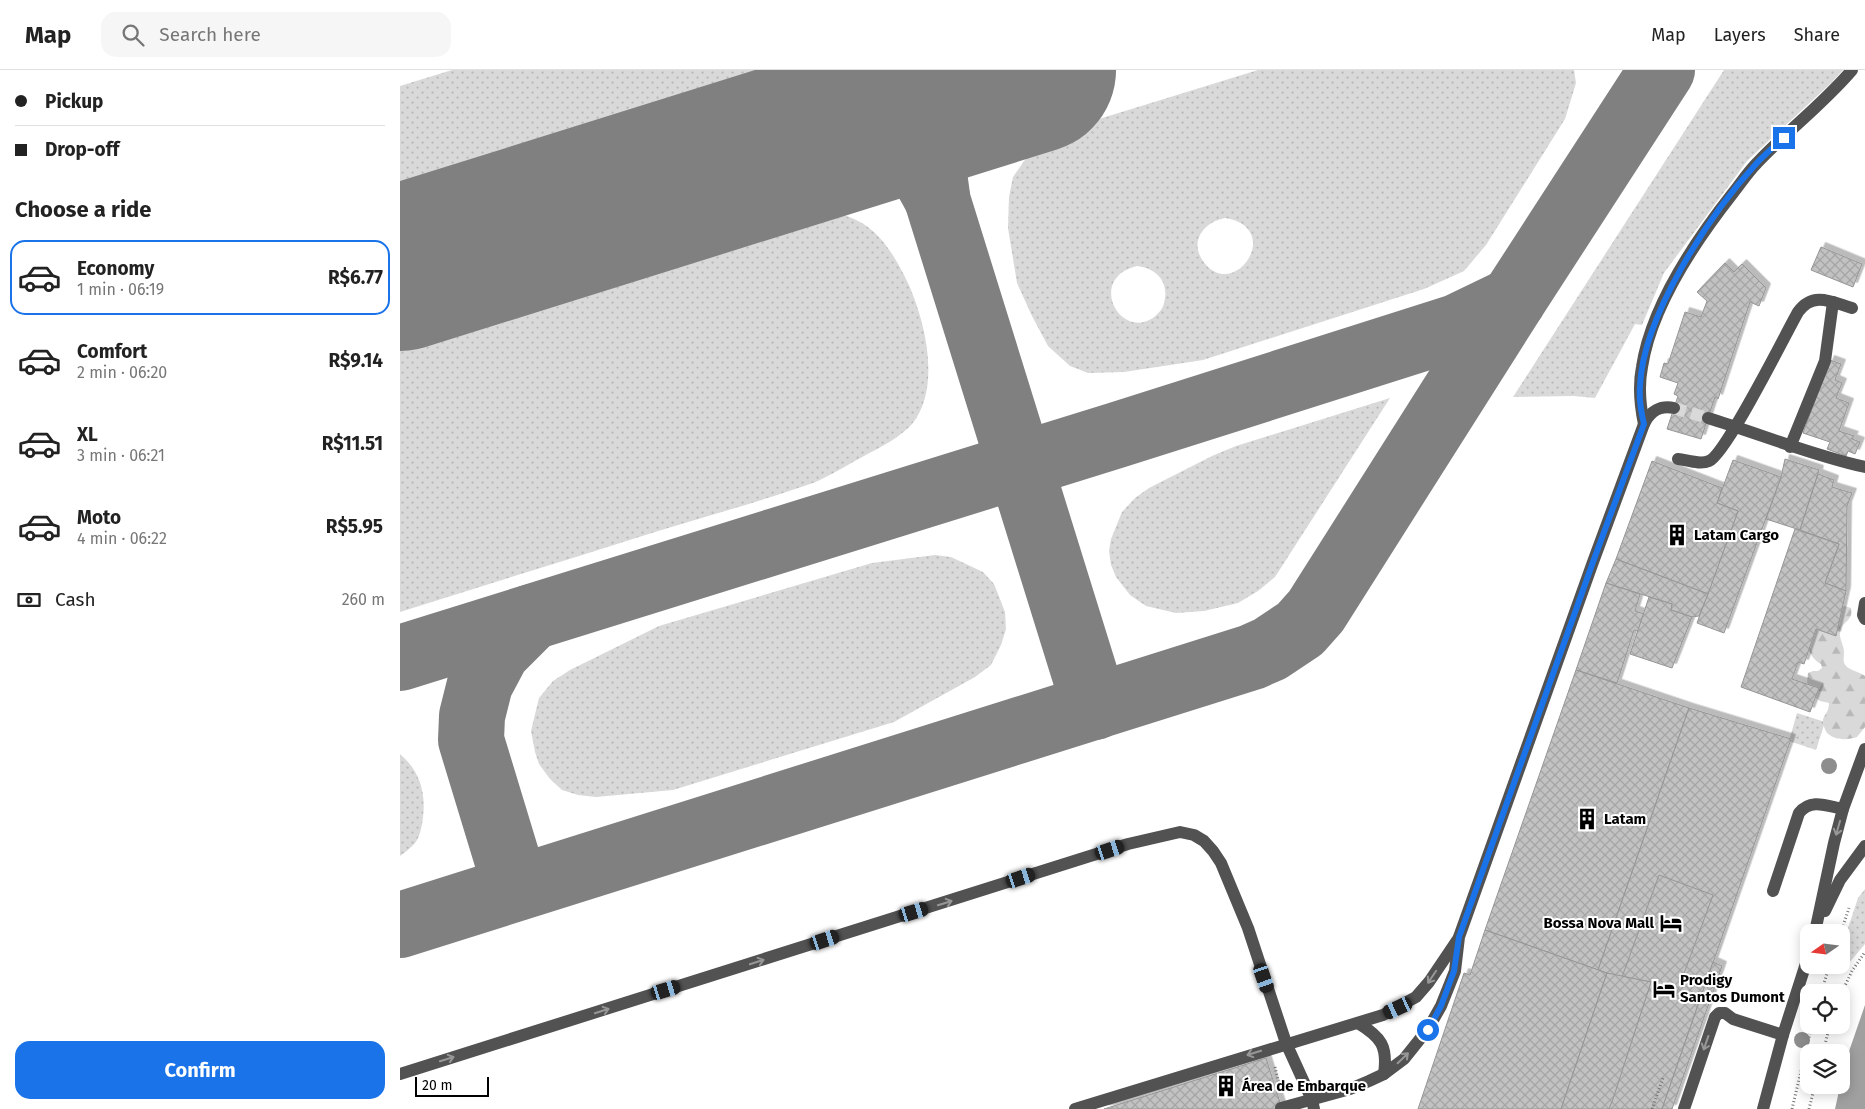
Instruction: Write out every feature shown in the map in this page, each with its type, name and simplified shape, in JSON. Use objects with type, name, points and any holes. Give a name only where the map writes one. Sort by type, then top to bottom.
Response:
[{"type":"street","points":[[1644,424],[1640,399],[1642,366],[1653,327],[1680,271],[1724,205],[1756,163],[1840,85],[1852,70]]},
{"type":"street","points":[[1678,459],[1700,462],[1708,461],[1719,452],[1736,426],[1804,304],[1813,300],[1824,300],[1852,308]]},
{"type":"street","points":[[1790,447],[1825,361],[1833,302]]},
{"type":"street","points":[[1281,1108],[1313,1104],[1384,1074],[1404,1058],[1435,1018],[1454,971],[1459,937],[1644,424],[1647,417],[1654,411],[1663,407],[1674,408]]},
{"type":"street","points":[[1708,418],[1736,426],[1790,447],[1865,466]]},
{"type":"street","points":[[1865,603],[1865,619]]},
{"type":"street","points":[[1818,924],[1834,843],[1843,810],[1865,749]]},
{"type":"street","points":[[1773,891],[1799,813],[1804,806],[1813,804],[1843,810]]},
{"type":"street","points":[[400,1074],[1128,844],[1180,832],[1204,841],[1221,863],[1248,928],[1286,1043],[1313,1104]]},
{"type":"street","points":[[1819,924],[1840,880],[1865,846]]},
{"type":"street","points":[[1074,1109],[1383,1015],[1416,997],[1429,982],[1459,937]]},
{"type":"street","points":[[1764,1109],[1783,1035],[1803,974]]},
{"type":"street","points":[[1688,1108],[1715,1017],[1719,1013],[1783,1035]]},
{"type":"street","points":[[1358,1023],[1380,1040],[1385,1054],[1384,1074]]},
{"type":"path","points":[[1846,984],[1865,952]]},
{"type":"path","points":[[1792,1109],[1810,1034]]},
{"type":"path","points":[[1652,1109],[1663,1078]]},
{"type":"path","points":[[1808,1109],[1812,1094]]},
{"type":"green space","points":[[452,70],[766,70],[772,73],[772,77],[400,194],[400,86]]},
{"type":"green space","points":[[1258,70],[1574,70],[1576,83],[1565,119],[1486,245],[1464,271],[1424,289],[1203,360],[1124,372],[1088,373],[1070,366],[1048,346],[1017,283],[1008,228],[1009,197],[1013,177],[1027,157],[1040,144],[1073,127]],"holes":[[[1225,218],[1243,224],[1252,235],[1253,247],[1248,259],[1239,269],[1228,274],[1215,272],[1203,261],[1199,254],[1198,246],[1198,240],[1205,228],[1217,220]],[[1137,266],[1144,267],[1160,277],[1165,289],[1161,309],[1153,318],[1140,323],[1129,321],[1120,314],[1114,305],[1111,294],[1114,282],[1122,273]]]},
{"type":"green space","points":[[1724,70],[1843,70],[1747,161],[1664,273],[1642,325],[1635,324],[1595,398],[1574,396],[1513,397]]},
{"type":"green space","points":[[817,211],[848,216],[871,229],[889,249],[911,291],[923,329],[928,370],[927,390],[921,408],[907,429],[883,446],[813,483],[400,612],[400,340],[802,214]]},
{"type":"green space","points":[[1390,398],[1275,577],[1258,591],[1238,603],[1204,611],[1176,613],[1146,606],[1130,595],[1116,577],[1111,565],[1109,551],[1111,539],[1122,512],[1135,498],[1149,488],[1236,446]]},
{"type":"green space","points":[[935,555],[951,557],[983,572],[994,584],[1005,612],[1006,629],[1001,645],[991,665],[975,677],[894,722],[673,790],[596,797],[578,795],[562,790],[550,779],[539,764],[531,731],[539,698],[553,681],[570,670],[659,626],[872,563]]},
{"type":"green space","points":[[1838,604],[1851,608],[1851,616],[1840,632],[1844,649],[1844,663],[1847,667],[1865,676],[1865,727],[1857,737],[1845,739],[1838,739],[1827,733],[1823,719],[1829,708],[1829,703],[1816,698],[1807,683],[1808,673],[1822,668],[1821,664],[1812,656],[1808,647],[1807,624]]},
{"type":"green space","points":[[1797,713],[1825,722],[1816,750],[1789,741]]},
{"type":"green space","points":[[400,754],[417,775],[422,791],[424,808],[418,838],[400,856]]},
{"type":"green space","points":[[1865,889],[1865,944],[1850,962],[1849,924],[1858,898]]},
{"type":"shaded area","points":[[1865,1005],[1865,1109],[1835,1109],[1838,1094],[1850,1094],[1850,1048]]},
{"type":"building","points":[[1821,247],[1862,264],[1853,287],[1811,270]]},
{"type":"building","points":[[1725,263],[1734,272],[1742,264],[1766,288],[1759,306],[1750,302],[1718,399],[1715,397],[1701,439],[1667,429],[1678,396],[1674,394],[1678,383],[1660,377],[1664,363],[1668,364],[1685,312],[1701,317],[1707,301],[1697,292]]},
{"type":"building","points":[[1830,360],[1841,364],[1835,380],[1842,383],[1836,398],[1849,403],[1839,431],[1854,436],[1852,439],[1860,442],[1855,454],[1848,451],[1846,456],[1827,449],[1830,442],[1803,433]]},
{"type":"building","points":[[1785,459],[1819,470],[1800,530],[1766,519],[1781,477]]},
{"type":"building","points":[[1733,460],[1781,477],[1724,633],[1697,623],[1738,511],[1717,503]]},
{"type":"building","name":"Latam Cargo","points":[[1652,461],[1722,488],[1717,503],[1738,511],[1708,594],[1616,559]]},
{"type":"building","points":[[1818,474],[1834,480],[1832,487],[1852,493],[1847,506],[1846,591],[1825,583],[1839,544],[1800,530]]},
{"type":"building","points":[[1795,529],[1839,544],[1825,583],[1846,591],[1836,636],[1816,629],[1804,664],[1798,662],[1792,679],[1819,688],[1810,712],[1741,687]]},
{"type":"building","points":[[1616,559],[1708,594],[1699,616],[1692,617],[1671,610],[1672,604],[1606,583]]},
{"type":"building","points":[[1606,583],[1640,594],[1635,611],[1644,614],[1638,631],[1634,630],[1617,683],[1576,670]]},
{"type":"building","points":[[1649,597],[1672,604],[1671,610],[1692,617],[1672,668],[1630,654]]},
{"type":"building","name":"Latam","points":[[1576,670],[1689,708],[1598,970],[1485,930]]},
{"type":"building","name":"Bossa Nova Mall","points":[[1689,708],[1791,739],[1662,1109],[1561,1109],[1607,973],[1598,970]]},
{"type":"building","name":"Prodigy Santos Dumont","points":[[1659,875],[1713,895],[1676,995],[1699,1002],[1662,1109],[1609,1109],[1651,982],[1622,977]]},
{"type":"building","points":[[1485,930],[1607,973],[1561,1109],[1418,1109],[1464,973],[1470,975]]},
{"type":"building","points":[[1713,962],[1722,966],[1672,1109],[1662,1109]]},
{"type":"building","points":[[1607,973],[1651,982],[1613,1099],[1609,1109],[1561,1109]]},
{"type":"building","name":"Área de Embarque","points":[[1266,1058],[1282,1109],[1104,1109]]},
{"type":"taxiway","points":[[897,70],[1095,707]]},
{"type":"taxiway","points":[[400,925],[1252,657],[1270,649],[1300,629],[1316,611],[1513,300],[1662,70]]},
{"type":"taxiway","points":[[937,196],[934,169],[936,152],[941,137],[958,114],[969,104],[1008,78]]},
{"type":"taxiway","points":[[816,139],[861,140],[889,146],[901,152],[913,162],[925,177],[937,198]]},
{"type":"taxiway","points":[[400,658],[1457,327],[1513,300]]},
{"type":"taxiway","points":[[516,888],[471,740],[472,716],[480,684],[497,652],[532,617]]},
{"type":"runway","points":[[400,268],[1033,70]]},
{"type":"tunnel","points":[[1674,408],[1708,418]]},
{"type":"place","name":"Latam Cargo","points":[[1677,535]]},
{"type":"place","name":"Latam","points":[[1587,819]]},
{"type":"place","name":"Bossa Nova Mall","points":[[1671,923]]},
{"type":"place","name":"Prodigy Santos Dumont","points":[[1664,989]]},
{"type":"place","name":"Área de Embarque","points":[[1226,1086]]},
{"type":"route","points":[[1428,1030],[1441,1006],[1454,971],[1459,937],[1644,424],[1641,412],[1640,386],[1642,366],[1653,327],[1667,295],[1698,241],[1756,163],[1784,138]]}]
